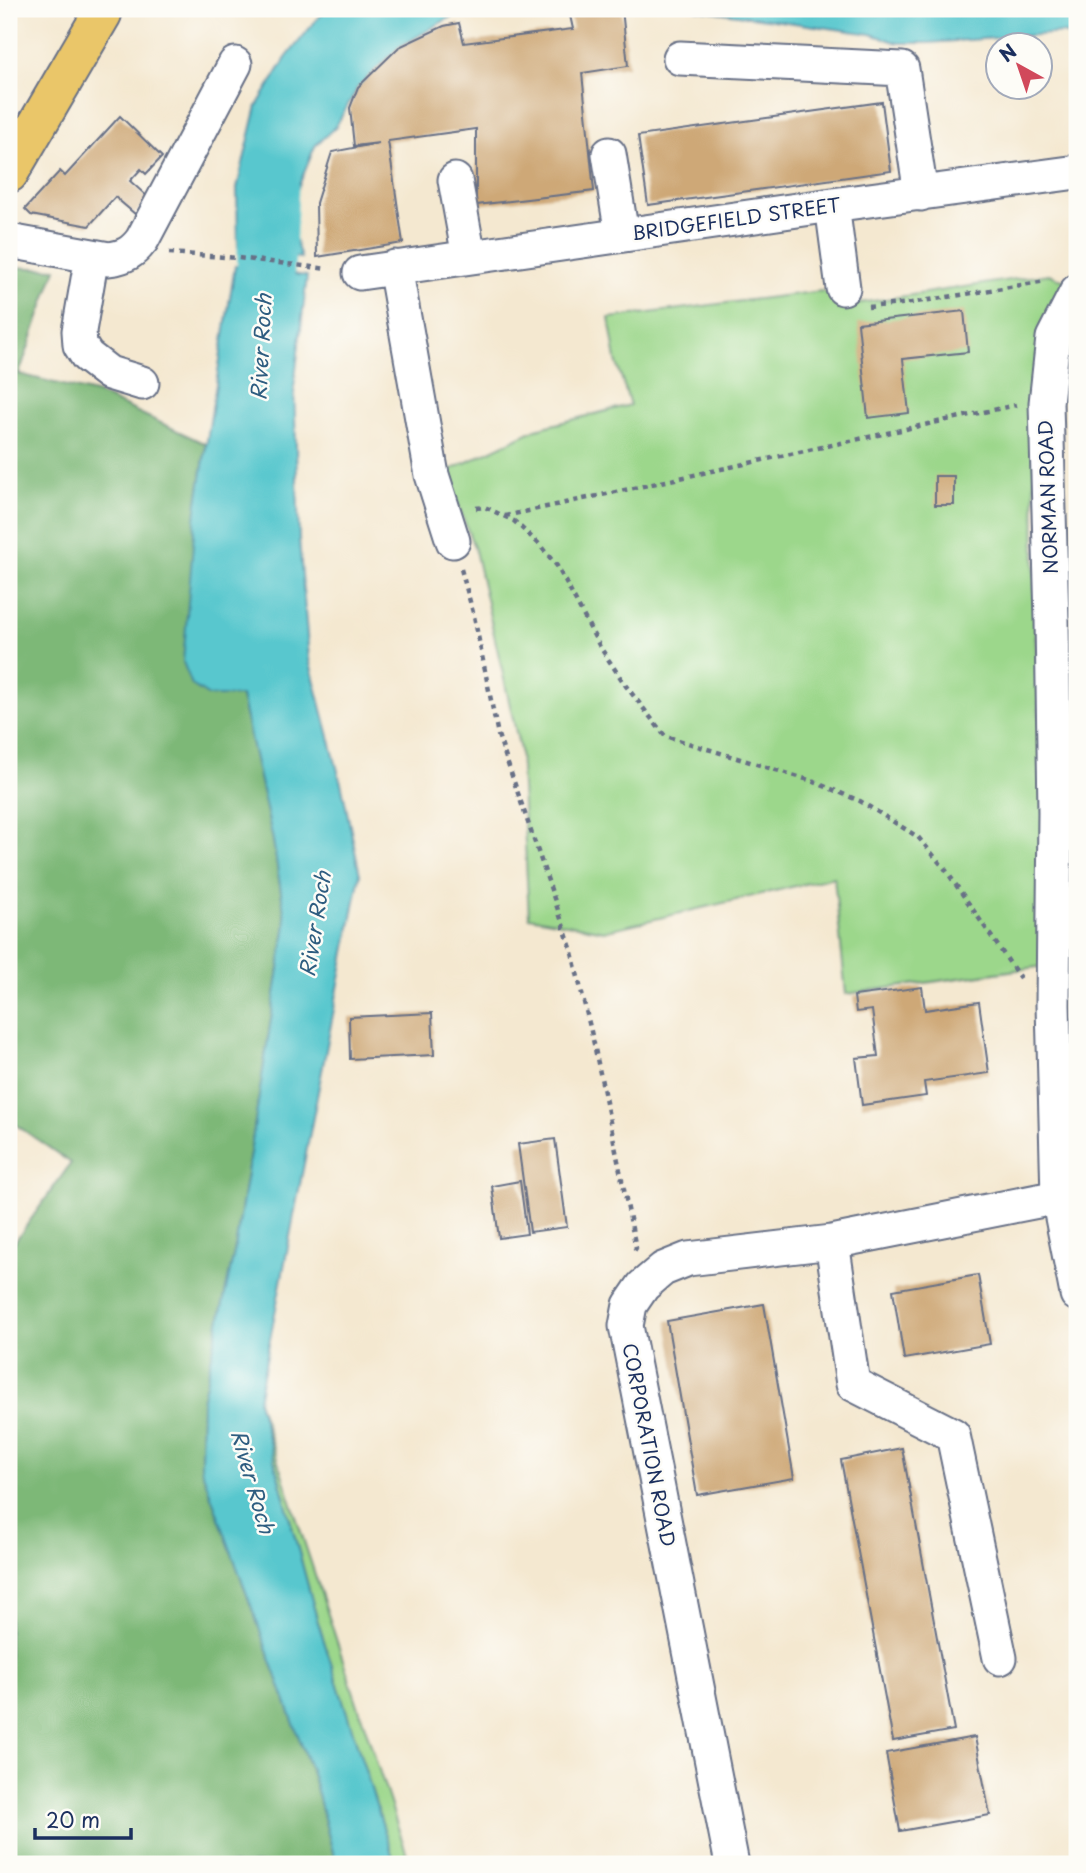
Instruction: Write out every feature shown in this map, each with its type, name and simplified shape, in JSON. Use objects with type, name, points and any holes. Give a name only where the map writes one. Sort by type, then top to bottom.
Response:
[{"type":"main road","points":[[9,173],[103,9]]},
{"type":"street","points":[[680,58],[902,69],[921,194]]},
{"type":"street","points":[[9,241],[109,259],[134,251],[235,64]]},
{"type":"street","points":[[609,153],[622,235]]},
{"type":"street","name":"BRIDGEFIELD STREET","points":[[360,273],[1077,172]]},
{"type":"street","points":[[455,180],[469,257]]},
{"type":"street","points":[[832,205],[843,288]]},
{"type":"street","points":[[92,256],[79,331],[80,345],[87,356],[109,373],[142,383]]},
{"type":"street","points":[[395,267],[432,475],[453,541]]},
{"type":"street","name":"NORMAN ROAD","points":[[1077,293],[1053,338],[1045,403],[1065,620],[1068,1197],[1077,1294]]},
{"type":"street","name":"CORPORATION ROAD","points":[[732,1864],[626,1326],[634,1277],[688,1259],[832,1242],[1068,1197]]},
{"type":"street","points":[[832,1242],[853,1384],[953,1435],[1000,1658]]},
{"type":"path","points":[[134,251],[238,258],[318,268]]},
{"type":"path","points":[[843,288],[850,307],[911,303],[1046,281],[1077,293]]},
{"type":"path","points":[[504,516],[1027,402],[1045,403]]},
{"type":"path","points":[[443,510],[485,507],[514,521],[522,528],[557,566],[600,647],[665,736],[812,781],[860,801],[918,837],[945,869],[1023,984],[1065,1005]]},
{"type":"path","points":[[453,541],[474,616],[498,735],[571,948],[594,1044],[636,1248],[634,1277]]},
{"type":"green space","points":[[9,267],[56,269],[19,374],[99,394],[206,444],[196,509],[273,840],[286,924],[236,1243],[202,1402],[201,1468],[314,1779],[336,1864],[9,1864],[9,1250],[71,1163],[9,1120]]},
{"type":"green space","points":[[1049,274],[1074,285],[1034,408],[1035,625],[1044,807],[1045,966],[846,994],[834,877],[604,931],[529,917],[520,750],[475,550],[446,472],[536,429],[630,405],[616,360],[609,318],[821,291],[860,303]]},
{"type":"green space","points":[[258,1401],[410,1864],[395,1864],[317,1619]]},
{"type":"water","points":[[328,9],[523,9],[463,10],[399,47],[358,87],[336,126],[315,146],[297,190],[294,236],[301,258],[251,253],[238,247],[237,188],[257,106],[286,58]]},
{"type":"water","points":[[696,9],[1077,9],[1077,39],[1054,32],[984,32],[984,39],[898,43],[871,34]]},
{"type":"water","points":[[235,266],[307,276],[294,387],[299,539],[309,659],[342,787],[360,875],[258,1401],[317,1619],[395,1864],[336,1864],[314,1779],[201,1468],[202,1402],[236,1243],[286,924],[273,840],[241,696],[209,696],[192,685],[183,662],[196,509]]},
{"type":"building","points":[[622,9],[628,66],[582,73],[594,191],[476,205],[476,129],[388,141],[403,243],[317,257],[316,203],[332,152],[379,143],[354,146],[350,108],[358,87],[399,47],[444,26],[459,23],[464,43],[573,29],[569,11]]},
{"type":"building","points":[[882,102],[891,171],[648,205],[638,136]]},
{"type":"building","points":[[120,116],[162,157],[146,174],[141,169],[130,181],[149,198],[135,214],[115,197],[89,226],[31,215],[25,209],[60,171],[65,176]]},
{"type":"building","points":[[964,311],[968,352],[903,359],[909,413],[868,418],[858,323]]},
{"type":"building","points":[[935,476],[954,476],[954,505],[935,505]]},
{"type":"building","points":[[922,987],[925,1010],[979,1002],[989,1073],[924,1082],[926,1096],[862,1105],[856,1058],[878,1056],[872,1010],[856,1012],[854,996]]},
{"type":"building","points":[[432,1013],[434,1055],[350,1059],[349,1017]]},
{"type":"building","points":[[555,1139],[567,1227],[530,1232],[518,1144]]},
{"type":"building","points":[[520,1181],[527,1234],[499,1238],[492,1186]]},
{"type":"building","points":[[978,1275],[990,1344],[904,1359],[893,1290]]},
{"type":"building","points":[[764,1304],[794,1478],[697,1495],[667,1321]]},
{"type":"building","points":[[902,1448],[954,1730],[893,1741],[841,1460]]},
{"type":"building","points":[[975,1737],[990,1815],[900,1831],[886,1753]]},
{"type":"waterway","name":"River Roch","points":[[262,348],[270,176]]}]
